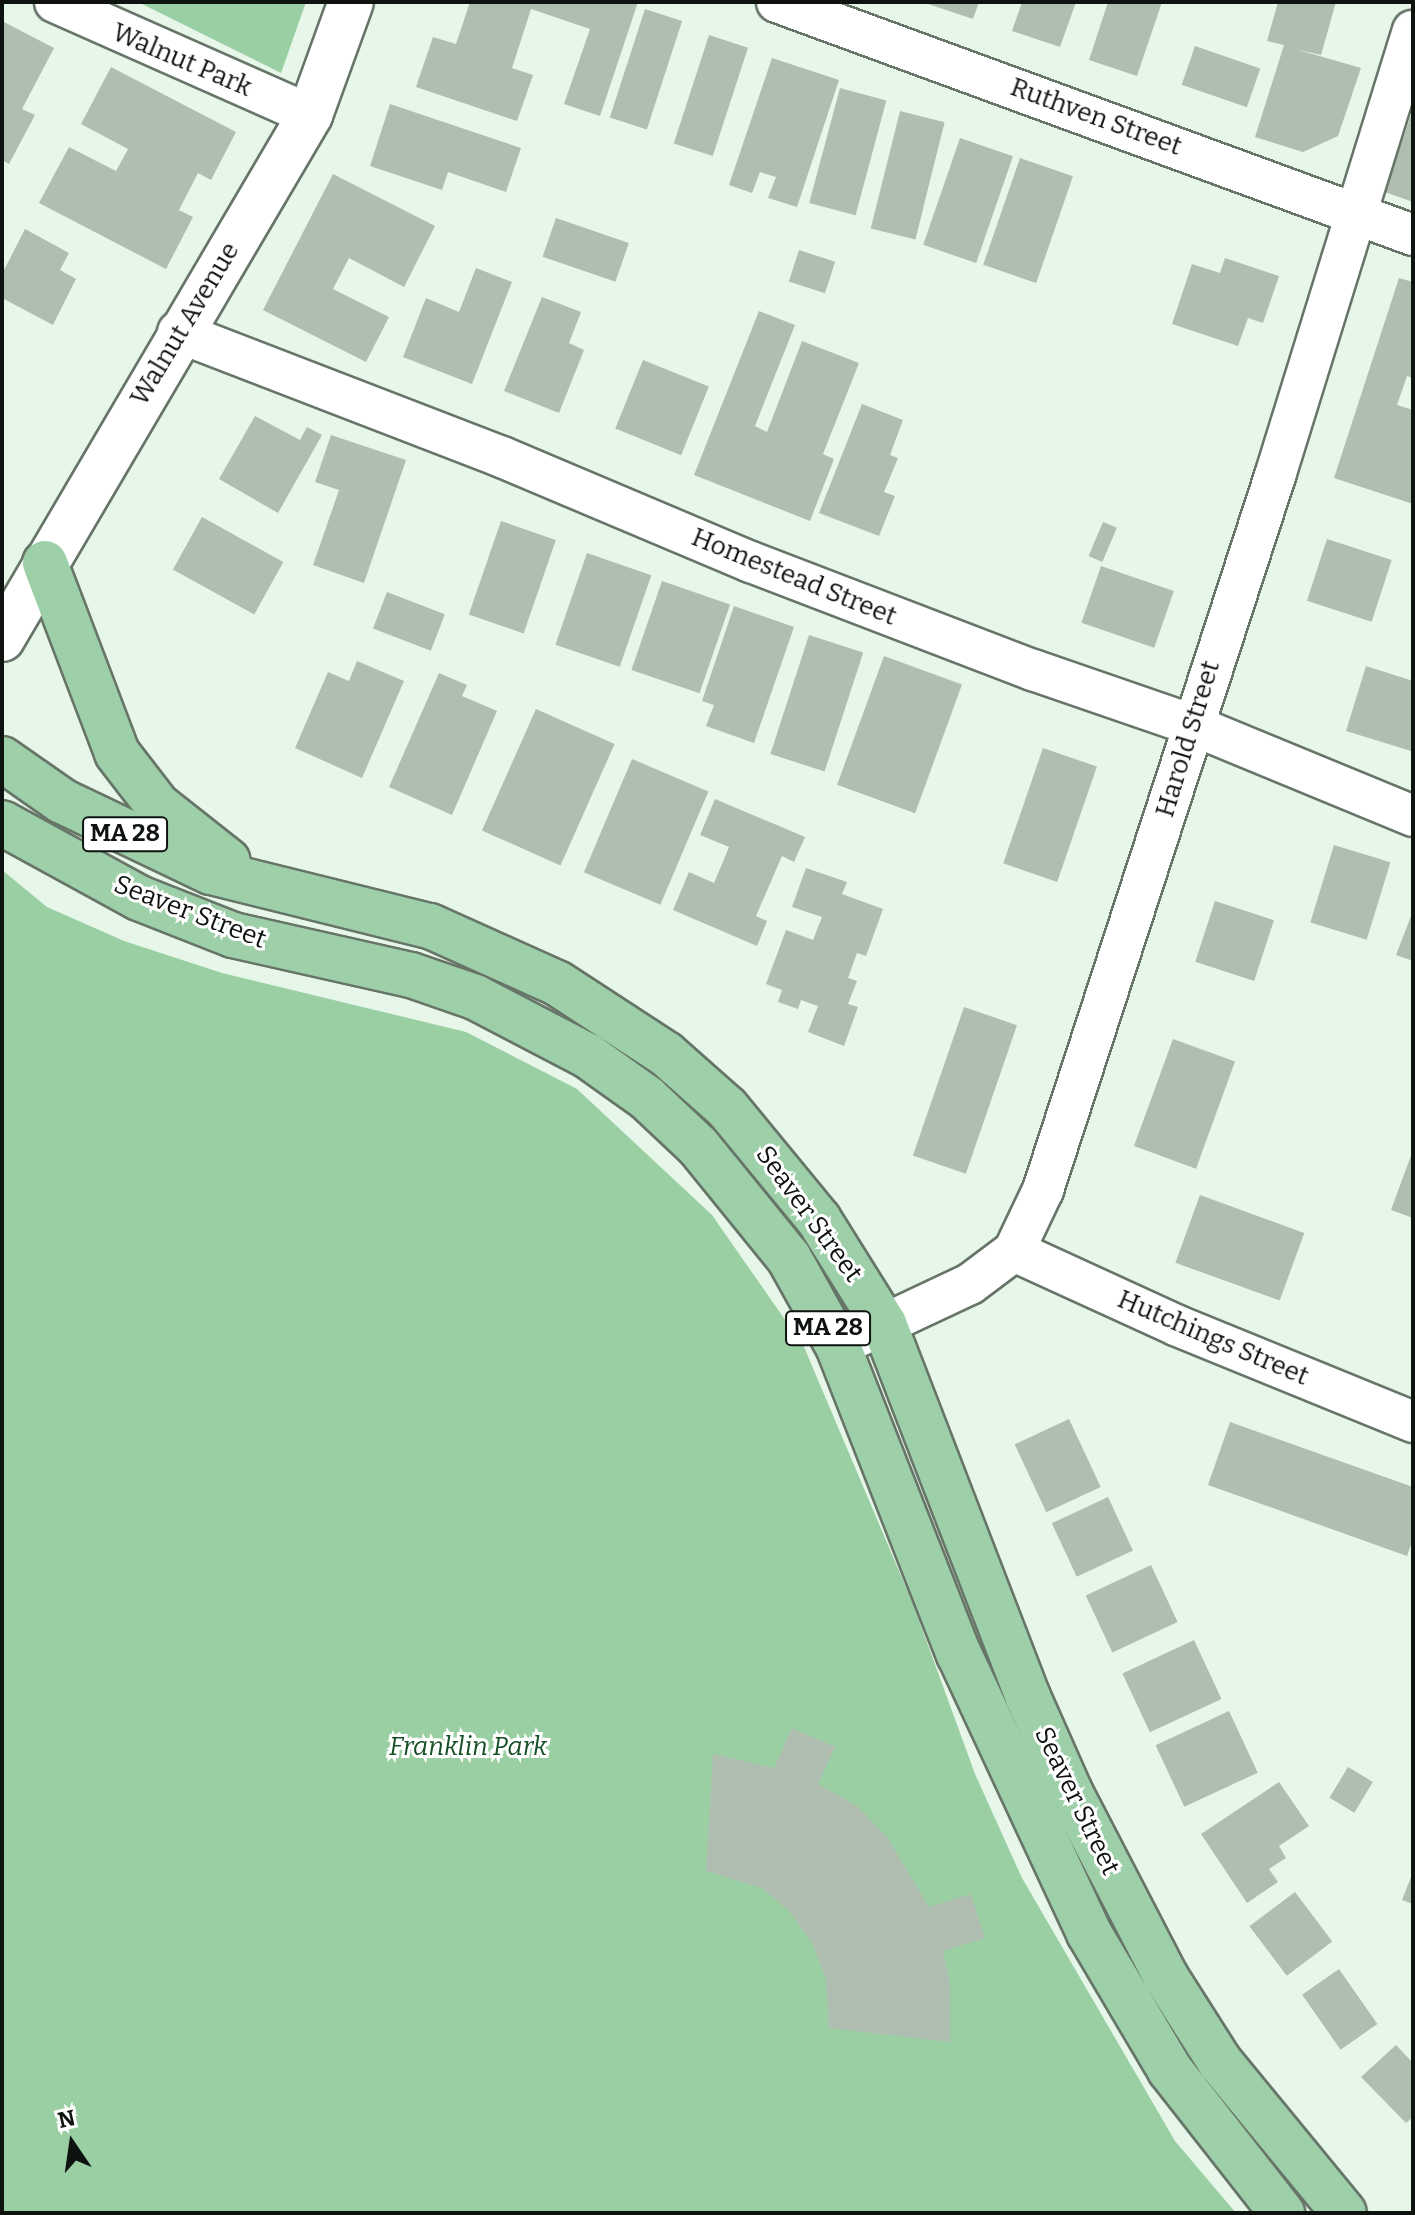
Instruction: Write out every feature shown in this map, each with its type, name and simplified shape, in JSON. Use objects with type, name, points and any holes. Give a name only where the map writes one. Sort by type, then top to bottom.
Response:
[{"type":"main road","points":[[45,563],[108,732],[134,780],[170,817],[259,885]]},
{"type":"main road","name":"Seaver Street","points":[[2,759],[62,801],[128,836],[211,872],[430,926],[557,983],[611,1014],[727,1108],[775,1162],[819,1220],[884,1324],[1028,1697],[1123,1897],[1220,2062],[1344,2213]]},
{"type":"main road","name":"Seaver Street","points":[[2,823],[152,903],[233,935],[411,975],[475,997],[588,1056],[647,1098],[743,1198],[789,1258],[838,1346],[959,1654],[1089,1933],[1170,2070],[1282,2213]]},
{"type":"street","name":"Walnut Park","points":[[55,2],[310,115]]},
{"type":"street","name":"Walnut Avenue","points":[[2,639],[178,332],[310,115],[351,2]]},
{"type":"street","name":"Ruthven Street","points":[[777,2],[1413,235]]},
{"type":"street","name":"Harold Street","points":[[838,1346],[970,1284],[1014,1251],[1043,1190],[1126,944],[1190,724],[1275,476],[1413,31]]},
{"type":"street","name":"Homestead Street","points":[[178,332],[502,457],[751,562],[1190,724],[1413,816]]},
{"type":"street","name":"Hutchings Street","points":[[1014,1251],[1178,1326],[1413,1422]]},
{"type":"green space","points":[[138,2],[306,2],[281,73]]},
{"type":"green space","name":"Franklin Park","points":[[2,870],[47,907],[124,941],[222,973],[466,1032],[577,1089],[712,1215],[804,1347],[913,1604],[975,1774],[1022,1878],[1175,2141],[1236,2213],[2,2213]]},
{"type":"building","points":[[470,2],[638,2],[600,116],[564,104],[590,29],[531,9],[512,68],[533,75],[517,121],[416,87],[433,37],[456,44]]},
{"type":"building","points":[[922,2],[979,2],[973,19]]},
{"type":"building","points":[[1022,2],[1076,2],[1060,47],[1012,31]]},
{"type":"building","points":[[1108,2],[1162,2],[1137,76],[1089,60]]},
{"type":"building","points":[[1278,2],[1336,2],[1321,55],[1295,49],[1361,68],[1338,136],[1303,152],[1255,137],[1284,45],[1267,41]]},
{"type":"building","points":[[645,9],[682,21],[647,129],[610,117]]},
{"type":"building","points":[[2,21],[54,48],[22,109],[35,115],[9,164],[2,160]]},
{"type":"building","points":[[709,35],[748,48],[713,156],[674,143]]},
{"type":"building","points":[[1195,46],[1260,68],[1247,107],[1182,85]]},
{"type":"building","points":[[772,58],[839,80],[797,207],[768,198],[776,177],[760,172],[752,193],[729,185]]},
{"type":"building","points":[[111,67],[236,132],[211,180],[198,173],[179,210],[193,217],[166,269],[39,203],[69,147],[116,171],[128,149],[81,124]]},
{"type":"building","points":[[840,88],[886,100],[856,215],[809,203]]},
{"type":"building","points":[[390,104],[521,148],[506,192],[448,172],[442,190],[370,166]]},
{"type":"building","points":[[900,111],[945,122],[915,240],[871,228]]},
{"type":"building","points":[[1413,112],[1413,202],[1385,192]]},
{"type":"building","points":[[960,138],[1013,156],[976,263],[923,245]]},
{"type":"building","points":[[1020,158],[1073,176],[1036,283],[983,265]]},
{"type":"building","points":[[333,174],[435,226],[404,287],[349,258],[333,289],[389,317],[366,362],[263,310]]},
{"type":"building","points":[[556,218],[629,243],[615,282],[543,257]]},
{"type":"building","points":[[25,229],[69,253],[60,270],[76,279],[53,325],[2,298],[2,274]]},
{"type":"building","points":[[799,250],[835,262],[825,293],[789,281]]},
{"type":"building","points":[[1225,258],[1279,276],[1263,323],[1248,318],[1238,346],[1172,324],[1192,264],[1220,273]]},
{"type":"building","points":[[476,268],[512,282],[472,384],[403,357],[426,298],[459,312]]},
{"type":"building","points":[[1399,278],[1413,282],[1413,378],[1407,376],[1397,405],[1413,410],[1413,504],[1334,478]]},
{"type":"building","points":[[542,297],[581,312],[569,343],[584,350],[559,413],[504,391]]},
{"type":"building","points":[[759,311],[795,325],[755,426],[767,432],[802,341],[859,363],[823,454],[834,459],[810,521],[694,475]]},
{"type":"building","points":[[643,360],[709,387],[681,455],[615,429]]},
{"type":"building","points":[[862,404],[903,420],[890,455],[898,458],[884,492],[895,496],[879,536],[819,513]]},
{"type":"building","points":[[255,416],[300,440],[307,427],[322,435],[278,513],[219,479]]},
{"type":"building","points":[[331,435],[406,460],[364,583],[313,565],[339,490],[315,482]]},
{"type":"building","points":[[202,517],[283,562],[254,615],[173,569]]},
{"type":"building","points":[[501,521],[556,540],[524,633],[469,615]]},
{"type":"building","points":[[1103,522],[1117,528],[1102,562],[1089,556]]},
{"type":"building","points":[[1327,539],[1392,560],[1372,622],[1307,601]]},
{"type":"building","points":[[587,553],[651,575],[620,667],[555,645]]},
{"type":"building","points":[[1101,566],[1174,591],[1154,648],[1081,623]]},
{"type":"building","points":[[662,581],[730,604],[699,693],[631,670]]},
{"type":"building","points":[[387,592],[445,614],[431,651],[373,628]]},
{"type":"building","points":[[734,606],[794,627],[754,743],[706,726],[714,705],[702,701]]},
{"type":"building","points":[[809,635],[863,653],[825,771],[770,754]]},
{"type":"building","points":[[884,656],[962,684],[915,813],[837,785]]},
{"type":"building","points":[[357,661],[404,681],[362,778],[295,748],[328,672],[349,681]]},
{"type":"building","points":[[1366,666],[1413,681],[1411,751],[1346,731]]},
{"type":"building","points":[[439,673],[467,685],[462,696],[497,711],[452,815],[389,787]]},
{"type":"building","points":[[536,709],[615,744],[560,865],[482,831]]},
{"type":"building","points":[[1043,748],[1097,767],[1057,882],[1003,863]]},
{"type":"building","points":[[632,759],[708,791],[660,905],[584,872]]},
{"type":"building","points":[[715,799],[805,837],[794,862],[782,856],[756,916],[767,921],[757,946],[673,910],[689,872],[714,883],[729,847],[700,835]]},
{"type":"building","points":[[1334,845],[1390,862],[1367,940],[1310,922]]},
{"type":"building","points":[[806,868],[847,882],[842,894],[883,909],[866,956],[857,953],[848,978],[857,981],[848,1004],[858,1007],[844,1046],[808,1032],[818,1006],[801,1000],[798,1009],[778,1002],[782,990],[766,984],[786,930],[813,940],[822,917],[792,907]]},
{"type":"building","points":[[1215,901],[1274,920],[1254,981],[1195,962]]},
{"type":"building","points":[[1413,911],[1413,961],[1396,955]]},
{"type":"building","points":[[964,1007],[1017,1025],[966,1174],[913,1155]]},
{"type":"building","points":[[1173,1039],[1235,1062],[1196,1169],[1134,1146]]},
{"type":"building","points":[[1413,1150],[1413,1218],[1391,1210]]},
{"type":"building","points":[[1200,1195],[1304,1233],[1280,1301],[1175,1263]]},
{"type":"building","points":[[1069,1419],[1101,1487],[1046,1512],[1015,1444]]},
{"type":"building","points":[[1230,1422],[1413,1487],[1413,1539],[1407,1556],[1208,1485]]},
{"type":"building","points":[[1108,1497],[1133,1550],[1077,1577],[1052,1523]]},
{"type":"building","points":[[1151,1565],[1178,1622],[1112,1653],[1086,1595]]},
{"type":"building","points":[[1194,1640],[1221,1699],[1150,1732],[1122,1673]]},
{"type":"building","points":[[1229,1711],[1258,1773],[1184,1807],[1156,1745]]},
{"type":"building","points":[[792,1728],[835,1747],[818,1784],[857,1806],[887,1837],[929,1907],[971,1894],[985,1938],[943,1951],[950,1983],[950,2042],[829,2028],[826,1980],[812,1942],[789,1911],[762,1888],[706,1871],[713,1754],[774,1768]]},
{"type":"building","points":[[1348,1767],[1373,1782],[1354,1813],[1329,1798]]},
{"type":"building","points":[[1279,1782],[1309,1826],[1279,1846],[1286,1858],[1269,1869],[1278,1882],[1247,1903],[1201,1834]]},
{"type":"building","points":[[1413,1872],[1413,1904],[1402,1900]]},
{"type":"building","points":[[1295,1892],[1332,1942],[1287,1976],[1249,1926]]},
{"type":"building","points":[[1339,1969],[1377,2024],[1341,2050],[1302,1995]]},
{"type":"building","points":[[1396,2045],[1413,2063],[1413,2117],[1406,2123],[1361,2077]]}]
